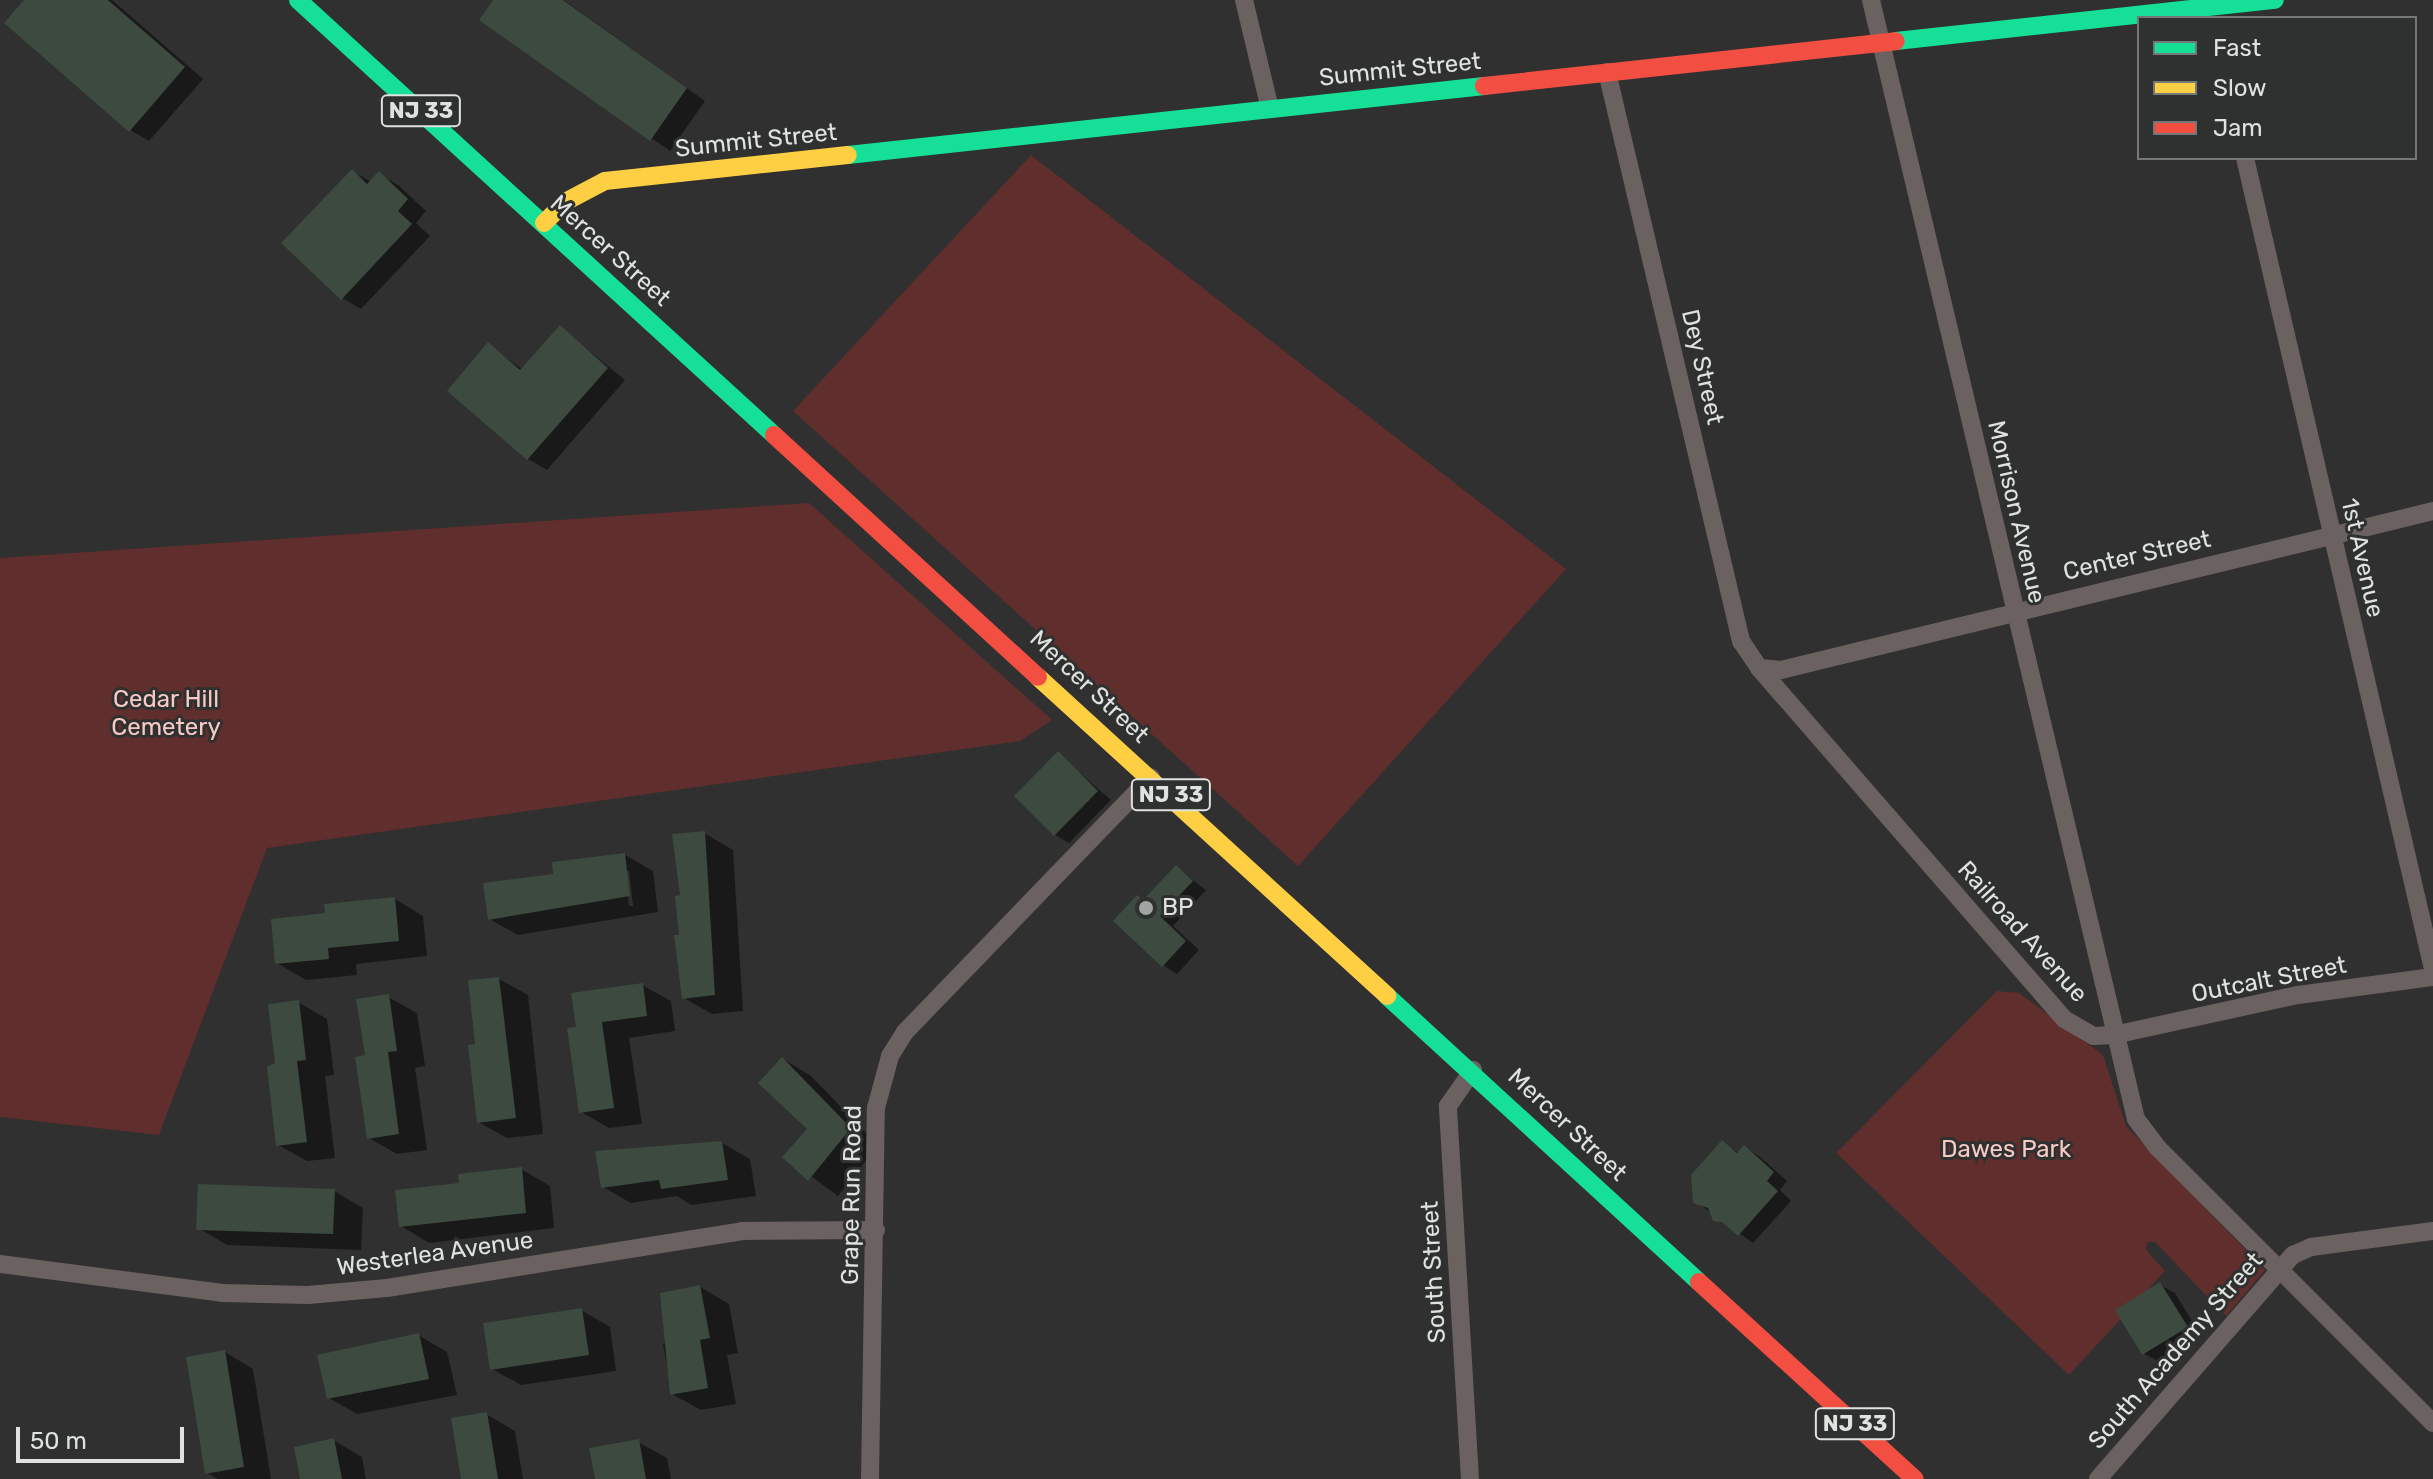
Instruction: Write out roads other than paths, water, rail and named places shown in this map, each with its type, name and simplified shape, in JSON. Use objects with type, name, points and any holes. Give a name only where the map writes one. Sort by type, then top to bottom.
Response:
[{"type":"main road","name":"Mercer Street","points":[[298,0],[1473,1070],[1915,1479]]},
{"type":"main road","name":"Summit Street","points":[[2168,16],[2212,12],[2275,0]]},
{"type":"main road","name":"Summit Street","points":[[544,223],[584,189],[605,181],[1881,42],[2137,19]]},
{"type":"street","points":[[1244,0],[1270,109]]},
{"type":"street","name":"Morrison Avenue","points":[[1871,0],[2114,1035]]},
{"type":"street","name":"Dey Street","points":[[1607,72],[1741,641],[1759,668]]},
{"type":"street","name":"1st Avenue","points":[[2245,160],[2433,969]]},
{"type":"street","name":"Center Street","points":[[1759,668],[1781,670],[2014,610],[2433,511]]},
{"type":"street","name":"Railroad Avenue","points":[[1759,668],[2064,1019],[2094,1036],[2114,1035]]},
{"type":"street","name":"Grape Run Road","points":[[870,1479],[876,1108],[890,1056],[905,1032],[1151,777]]},
{"type":"street","name":"Outcalt Street","points":[[2114,1035],[2298,995],[2433,977]]},
{"type":"street","points":[[2114,1035],[2136,1119],[2148,1138],[2433,1423]]},
{"type":"street","name":"South Street","points":[[1470,1479],[1448,1106],[1473,1070]]},
{"type":"street","name":"Westerlea Avenue","points":[[0,1264],[222,1293],[308,1295],[387,1288],[742,1231],[876,1230]]},
{"type":"street","name":"South Academy Street","points":[[2098,1479],[2279,1267],[2311,1247],[2433,1231]]},
{"type":"place","name":"BP","points":[[1146,908]]},
{"type":"park label","name":"Cedar Hill Cemetery","points":[[166,714]]},
{"type":"park label","name":"Dawes Park","points":[[2006,1150]]}]
